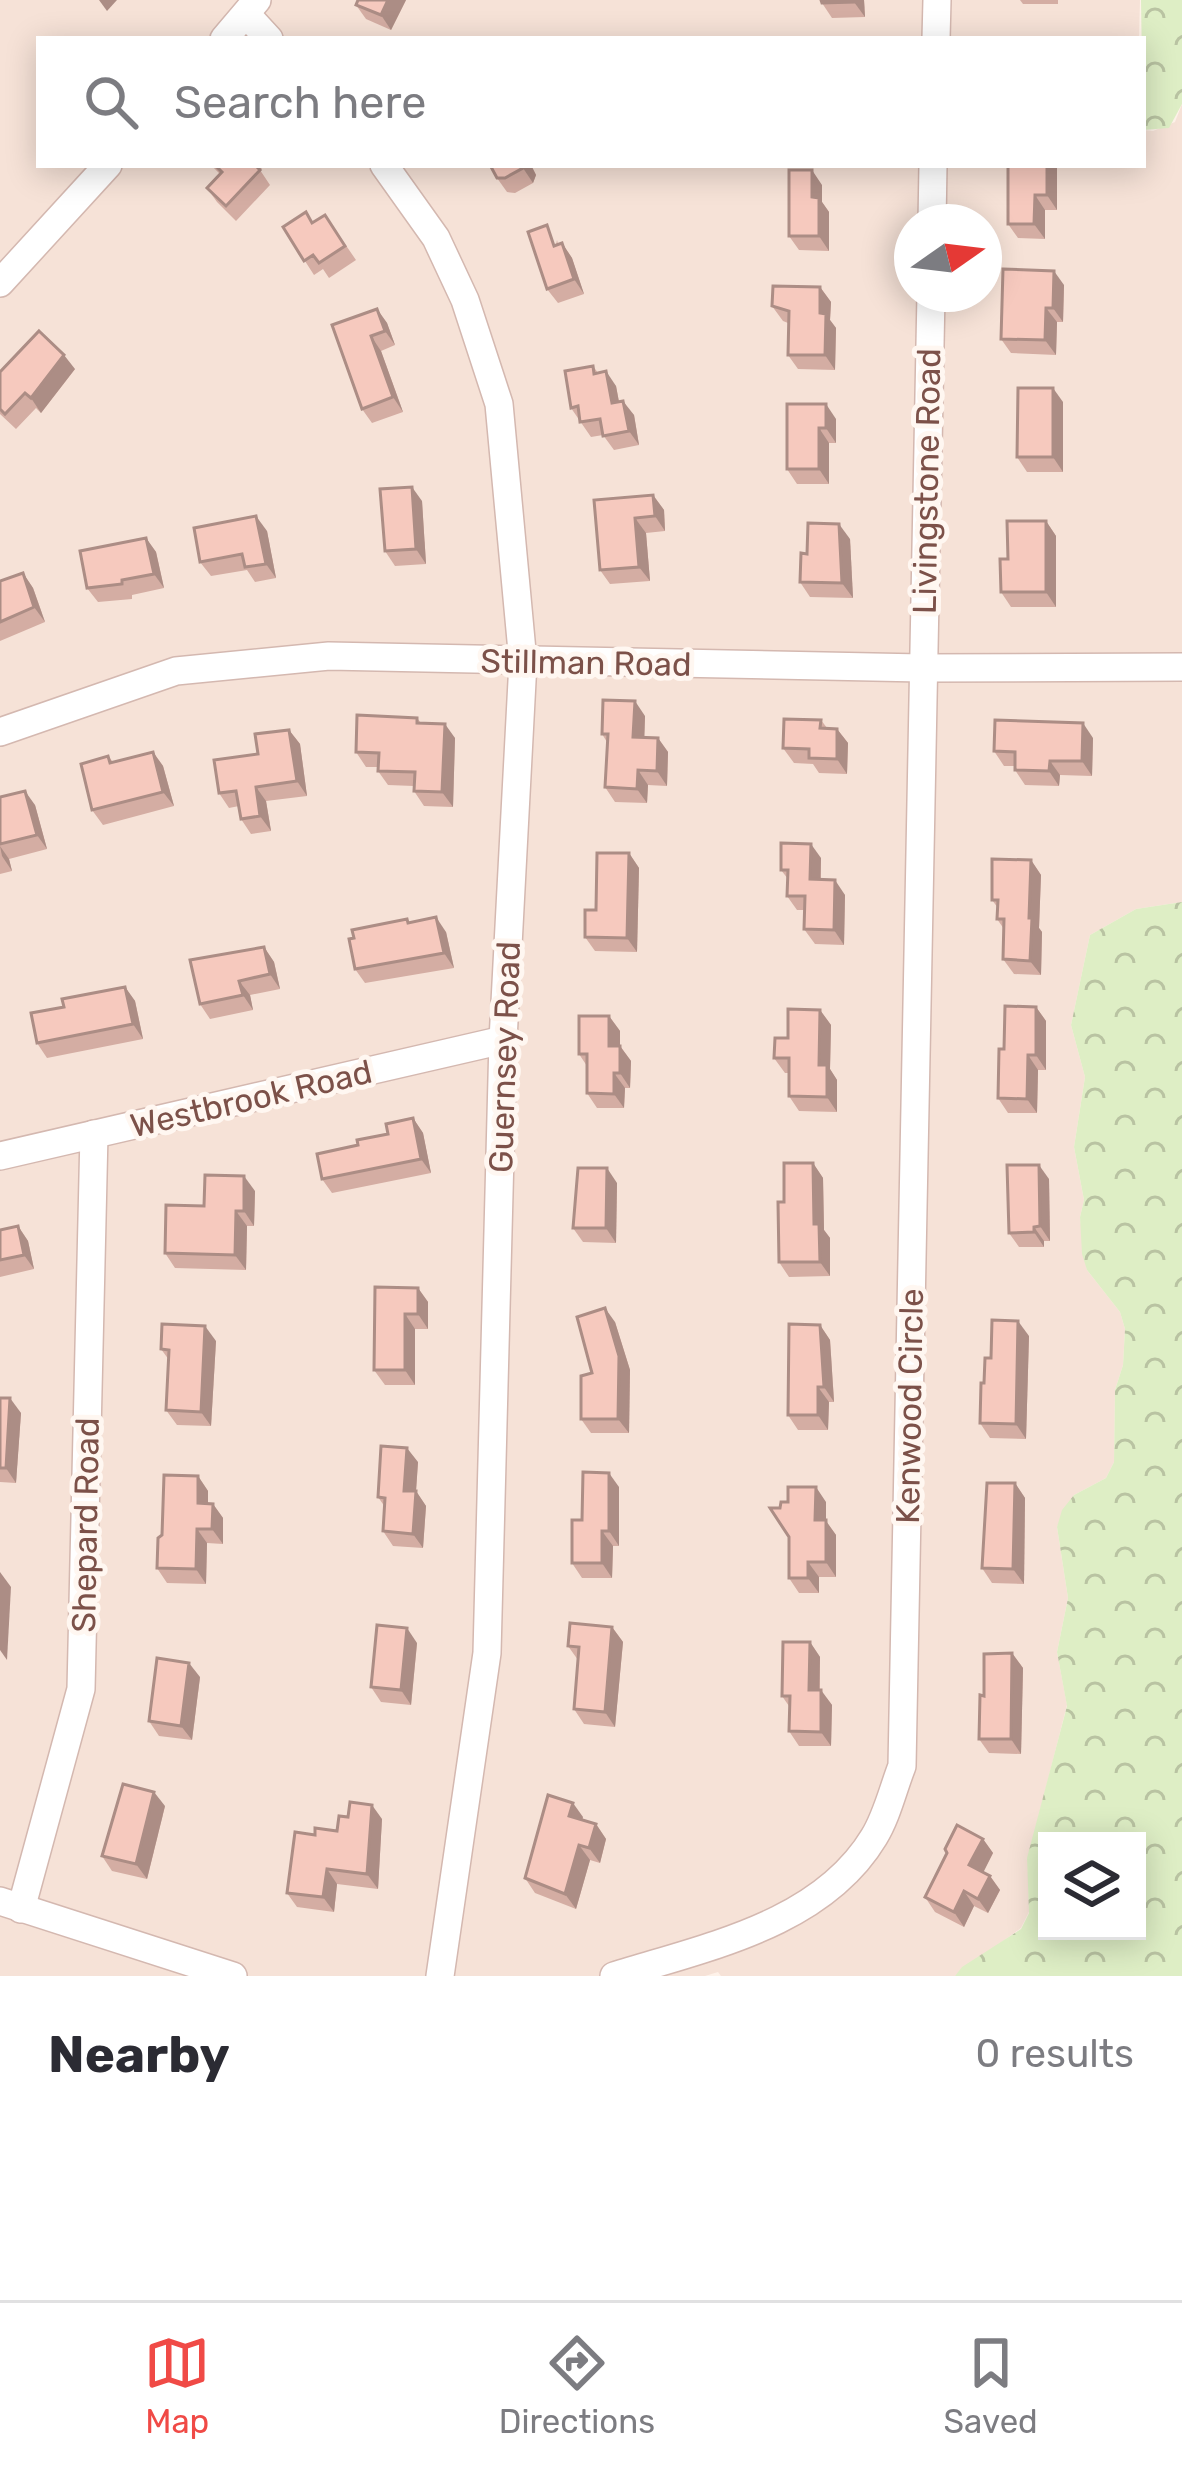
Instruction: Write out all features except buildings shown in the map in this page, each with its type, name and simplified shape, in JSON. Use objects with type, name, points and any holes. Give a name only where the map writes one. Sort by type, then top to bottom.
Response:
[{"type":"street","points":[[936,36],[937,0]]},
{"type":"street","points":[[227,36],[252,7],[267,36]]},
{"type":"street","points":[[0,283],[105,168]]},
{"type":"street","name":"Guernsey Road","points":[[386,168],[436,238],[465,300],[499,404],[523,662],[503,1040],[487,1653],[440,1976]]},
{"type":"street","points":[[932,204],[933,168]]},
{"type":"street","name":"Livingstone Road","points":[[922,668],[931,312]]},
{"type":"street","name":"Stillman Road","points":[[0,732],[176,671],[328,656],[922,668],[1182,667]]},
{"type":"street","name":"Kenwood Circle","points":[[614,1976],[760,1930],[835,1885],[875,1836],[902,1766],[922,668]]},
{"type":"street","name":"Westbrook Road","points":[[0,1156],[503,1040]]},
{"type":"street","name":"Shepard Road","points":[[11,1905],[81,1689],[94,1134]]},
{"type":"street","points":[[11,1905],[233,1976]]},
{"type":"shaded area","points":[[0,0],[1140,0],[1139,36],[36,36],[36,168],[1146,168],[1146,130],[1175,122],[1182,104],[1182,902],[1136,909],[1090,935],[1071,1025],[1085,1077],[1074,1147],[1084,1200],[1080,1217],[1087,1270],[1120,1312],[1125,1329],[1123,1365],[1115,1390],[1114,1462],[1106,1478],[1074,1495],[1057,1527],[1068,1598],[1057,1652],[1067,1705],[1028,1858],[1029,1912],[1021,1928],[955,1976],[721,1976],[718,1972],[705,1976],[0,1976]]},
{"type":"green space","points":[[1141,0],[1182,0],[1182,104],[1169,128],[1146,130],[1146,36],[1142,36]]},
{"type":"green space","points":[[1182,902],[1182,1976],[955,1976],[1021,1929],[1029,1913],[1027,1858],[1067,1706],[1057,1652],[1068,1598],[1057,1527],[1074,1495],[1106,1478],[1114,1462],[1115,1390],[1123,1365],[1125,1329],[1120,1312],[1087,1270],[1082,1254],[1084,1200],[1074,1147],[1085,1077],[1071,1025],[1090,935],[1136,909]]}]
